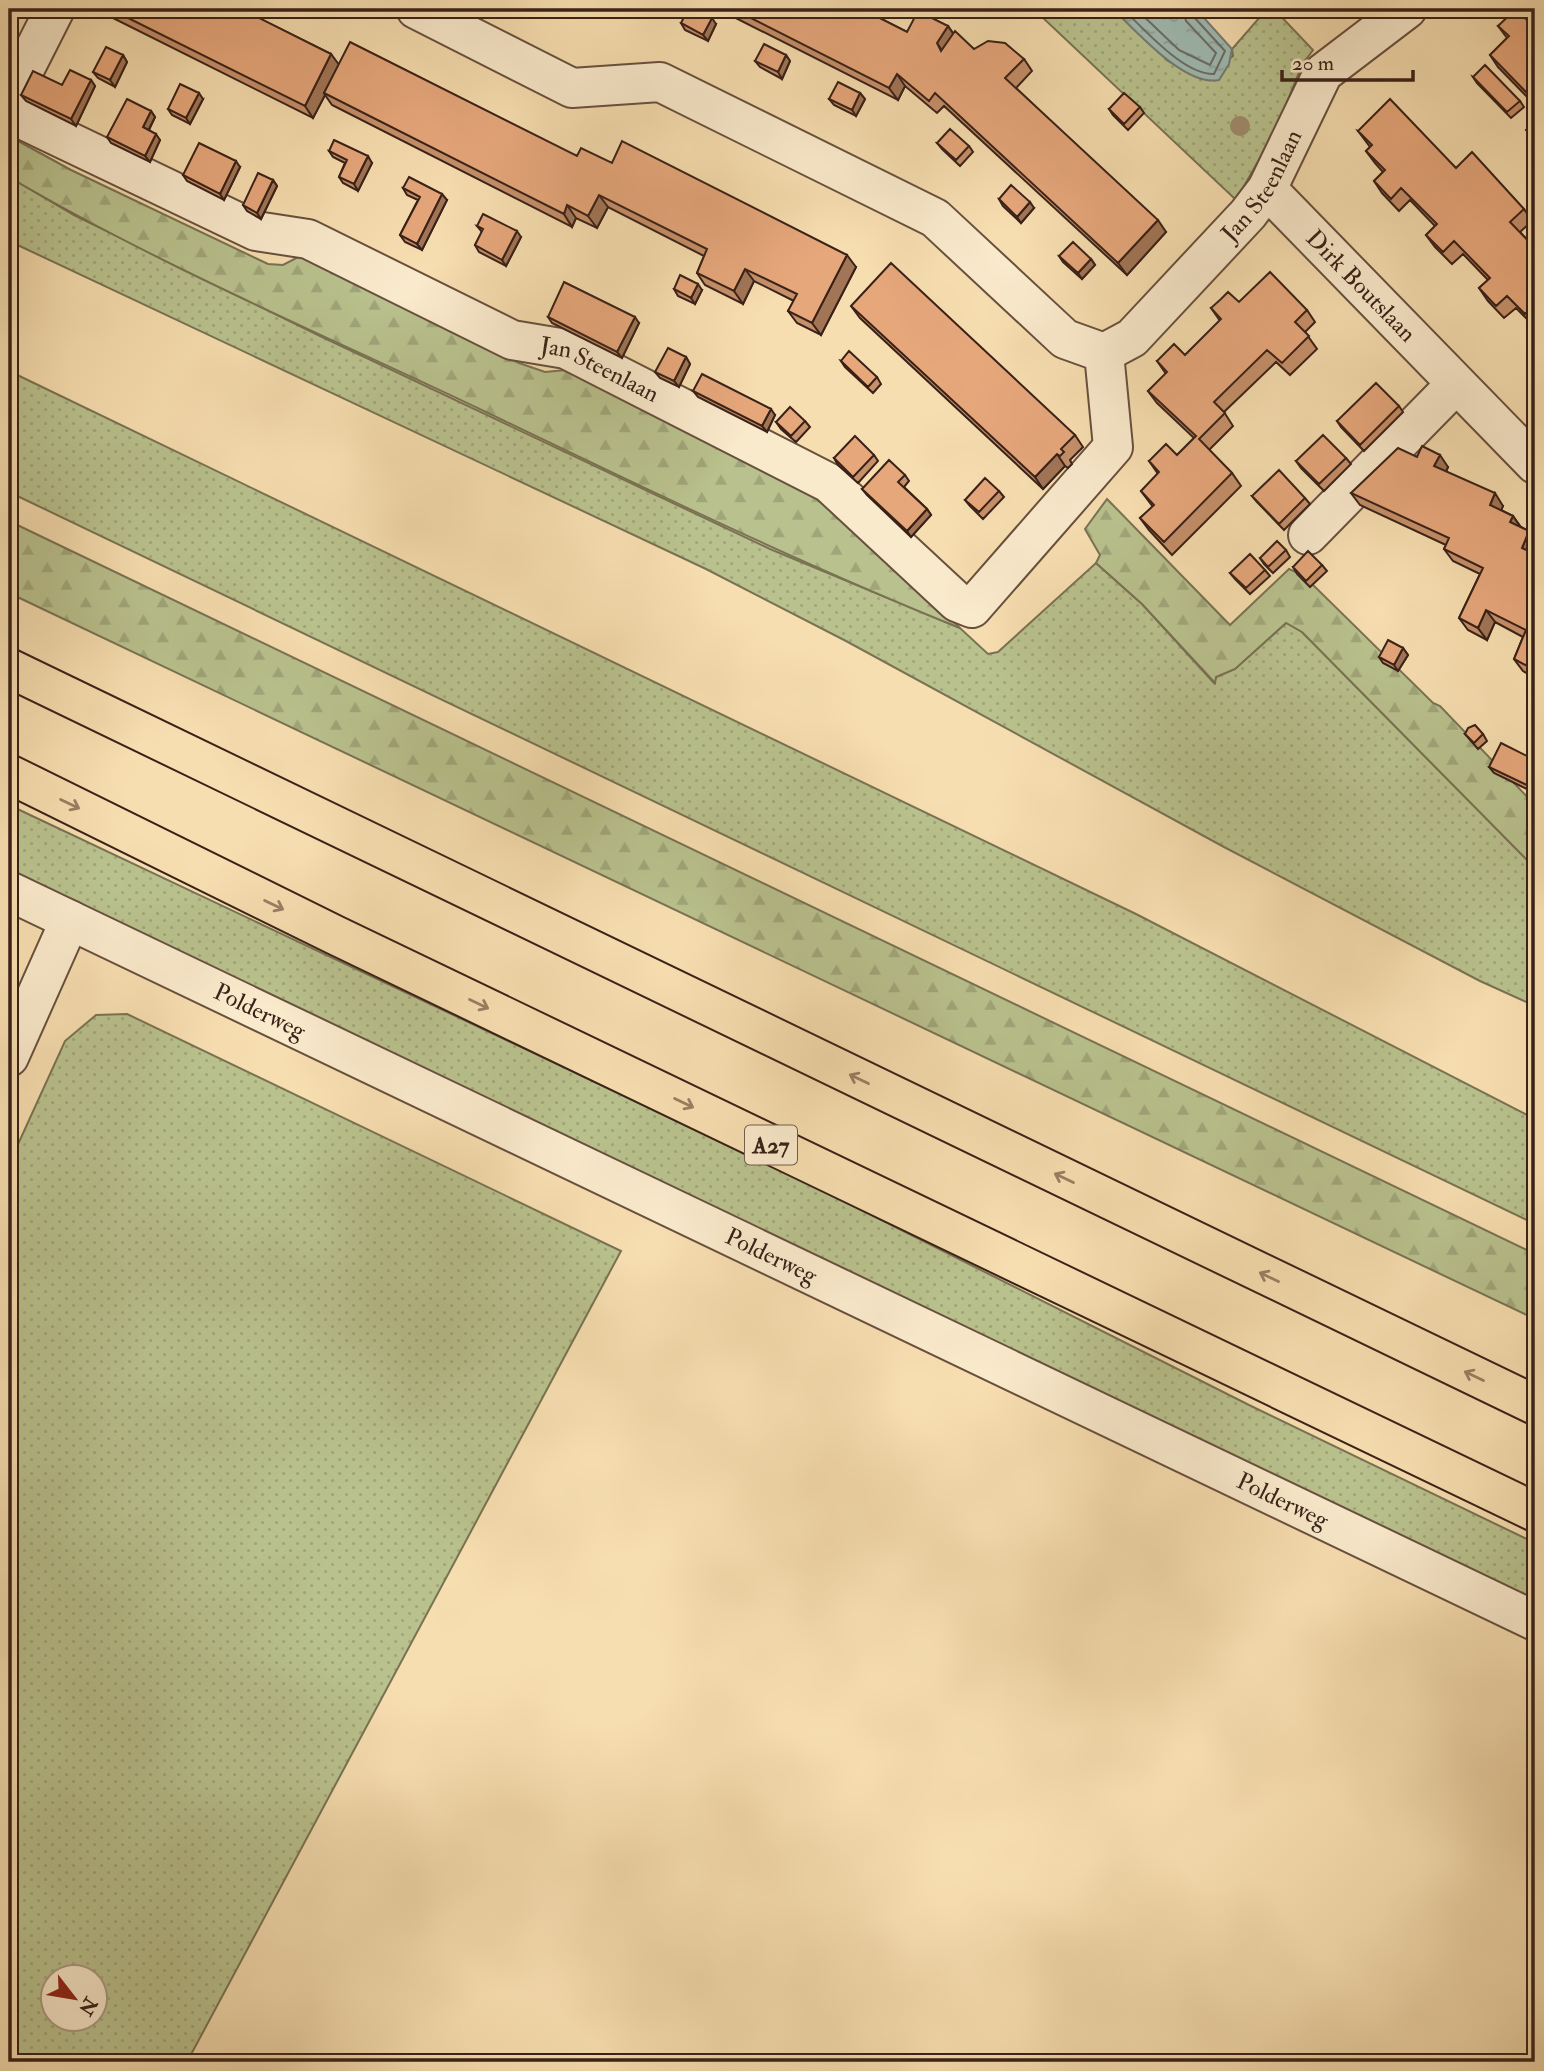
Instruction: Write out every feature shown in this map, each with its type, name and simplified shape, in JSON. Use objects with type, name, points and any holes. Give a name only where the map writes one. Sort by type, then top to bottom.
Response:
[{"type":"highway","points":[[9,668],[1535,1405]]},
{"type":"highway","name":"A27","points":[[9,774],[335,935],[1535,1512]]},
{"type":"street","name":"Jan Steenlaan","points":[[55,9],[13,92],[14,111],[28,122],[256,231],[308,239],[512,340],[566,349],[829,483],[957,602],[972,608],[1113,447],[1104,354],[1132,338],[1248,214],[1266,189],[1323,74],[1407,9]]},
{"type":"street","points":[[416,9],[572,88],[660,82],[935,218],[1065,339],[1104,354]]},
{"type":"street","name":"Dirk Boutslaan","points":[[1266,189],[1535,464]]},
{"type":"street","points":[[1308,535],[1456,384]]},
{"type":"street","name":"Polderweg","points":[[9,891],[1535,1621]]},
{"type":"street","points":[[9,1057],[70,920]]},
{"type":"green space","points":[[1028,9],[1113,9],[1168,61],[1201,79],[1233,56],[1232,49],[1267,9],[1274,9],[1313,50],[1302,65],[1275,132],[1236,200],[1040,15]]},
{"type":"green space","points":[[9,136],[71,170],[268,264],[283,265],[300,256],[519,363],[545,372],[566,370],[827,502],[896,563],[960,628],[840,578],[722,524],[126,241],[9,177]]},
{"type":"green space","points":[[9,177],[74,215],[320,336],[770,549],[960,628],[988,654],[998,652],[1096,563],[1142,604],[1214,683],[1216,677],[1235,669],[1287,622],[1302,632],[1535,868],[1535,1006],[1480,981],[1224,847],[846,641],[706,569],[9,241]]},
{"type":"green space","points":[[9,371],[1136,914],[1535,1119],[1535,1224],[9,492]]},
{"type":"green space","points":[[1107,499],[1230,625],[1289,569],[1303,575],[1433,703],[1440,706],[1535,805],[1535,868],[1302,632],[1286,623],[1235,669],[1216,677],[1215,683],[1142,604],[1096,563],[1100,555],[1085,529]]},
{"type":"green space","points":[[9,521],[1535,1254],[1535,1319],[9,593]]},
{"type":"green space","points":[[9,805],[794,1176],[1249,1405],[1535,1543],[1535,1606],[9,870]]},
{"type":"green space","points":[[127,1014],[621,1251],[187,2062],[9,2062],[9,1164],[65,1041],[96,1015]]},
{"type":"water","points":[[1113,9],[1196,9],[1232,49],[1229,64],[1219,80],[1206,80],[1191,75],[1162,55]]},
{"type":"building","points":[[110,9],[241,9],[331,54],[305,106]]},
{"type":"building","points":[[688,9],[695,9],[712,18],[703,35],[681,23]]},
{"type":"building","points":[[733,9],[862,9],[907,32],[918,11],[948,26],[937,43],[941,51],[955,31],[974,49],[988,41],[1005,43],[1024,59],[1005,78],[1158,220],[1118,263],[935,93],[929,101],[897,74],[889,88]]},
{"type":"building","points":[[1516,9],[1527,20],[1535,11],[1535,83],[1526,92],[1490,55],[1509,36],[1498,26]]},
{"type":"building","points":[[350,42],[577,156],[581,148],[612,163],[622,141],[847,255],[812,323],[788,311],[797,294],[745,269],[734,291],[697,273],[707,249],[599,195],[588,216],[567,205],[564,214],[324,93]]},
{"type":"building","points":[[764,44],[786,55],[778,72],[755,61]]},
{"type":"building","points":[[106,47],[123,55],[110,80],[93,72]]},
{"type":"building","points":[[1485,65],[1520,101],[1507,112],[1473,77]]},
{"type":"building","points":[[70,70],[91,80],[71,119],[21,95],[33,71],[62,85]]},
{"type":"building","points":[[838,82],[860,93],[852,110],[829,99]]},
{"type":"building","points":[[180,84],[199,93],[186,118],[168,109]]},
{"type":"building","points":[[1124,93],[1140,107],[1124,124],[1109,109]]},
{"type":"building","points":[[127,99],[151,111],[143,127],[156,134],[145,156],[107,137]]},
{"type":"building","points":[[1390,99],[1456,168],[1472,152],[1524,209],[1510,222],[1535,248],[1535,304],[1525,314],[1507,296],[1496,306],[1479,288],[1490,278],[1454,241],[1443,252],[1426,235],[1437,224],[1401,188],[1391,199],[1374,181],[1385,170],[1366,151],[1372,145],[1358,131]]},
{"type":"building","points":[[1535,120],[1535,139],[1526,130]]},
{"type":"building","points":[[950,129],[969,146],[956,160],[937,143]]},
{"type":"building","points":[[334,140],[368,156],[354,184],[339,177],[347,160],[329,151]]},
{"type":"building","points":[[199,143],[236,161],[220,194],[183,175]]},
{"type":"building","points":[[258,173],[273,180],[257,213],[243,205]]},
{"type":"building","points":[[409,177],[442,194],[417,244],[400,235],[420,197],[403,188]]},
{"type":"building","points":[[1011,185],[1030,202],[1017,217],[999,199]]},
{"type":"building","points":[[483,214],[517,231],[502,260],[475,245],[483,229],[477,226]]},
{"type":"building","points":[[1073,242],[1091,259],[1078,273],[1059,256]]},
{"type":"building","points":[[891,263],[1075,435],[1061,449],[1064,452],[1060,456],[1057,454],[1035,477],[851,306]]},
{"type":"building","points":[[1270,272],[1307,310],[1295,322],[1309,336],[1282,363],[1267,350],[1214,402],[1225,413],[1199,439],[1232,473],[1164,542],[1140,518],[1154,505],[1141,491],[1159,472],[1149,461],[1166,444],[1177,455],[1196,436],[1148,391],[1167,372],[1157,361],[1174,344],[1185,355],[1221,319],[1211,308],[1228,292],[1239,302]]},
{"type":"building","points":[[680,275],[698,284],[691,298],[674,289]]},
{"type":"building","points":[[564,282],[635,317],[617,352],[548,317]]},
{"type":"building","points":[[668,348],[686,357],[674,381],[655,372]]},
{"type":"building","points":[[849,351],[877,377],[868,387],[841,361]]},
{"type":"building","points":[[702,374],[771,409],[762,426],[693,391]]},
{"type":"building","points":[[1376,383],[1399,406],[1360,445],[1337,421]]},
{"type":"building","points":[[790,407],[805,421],[791,436],[776,422]]},
{"type":"building","points":[[1323,435],[1346,458],[1319,484],[1296,461]]},
{"type":"building","points":[[855,436],[874,455],[853,477],[834,458]]},
{"type":"building","points":[[1422,446],[1440,455],[1434,466],[1495,493],[1490,505],[1513,516],[1510,522],[1529,531],[1522,548],[1535,554],[1535,670],[1514,659],[1526,630],[1486,610],[1478,628],[1459,618],[1483,568],[1444,549],[1449,538],[1351,493],[1398,448],[1417,457]]},
{"type":"building","points":[[889,460],[905,475],[898,482],[927,509],[907,531],[862,489]]},
{"type":"building","points":[[1279,470],[1305,498],[1279,524],[1252,496]]},
{"type":"building","points":[[985,478],[999,491],[979,512],[965,500]]},
{"type":"building","points":[[1277,541],[1286,550],[1268,567],[1260,558]]},
{"type":"building","points":[[1308,551],[1322,565],[1306,581],[1293,567]]},
{"type":"building","points":[[1250,554],[1265,570],[1246,588],[1230,573]]},
{"type":"building","points":[[1388,640],[1403,648],[1394,665],[1379,657]]},
{"type":"building","points":[[1475,725],[1483,734],[1474,743],[1465,734],[1468,728]]},
{"type":"building","points":[[1501,743],[1535,760],[1535,778],[1531,787],[1489,767]]}]
